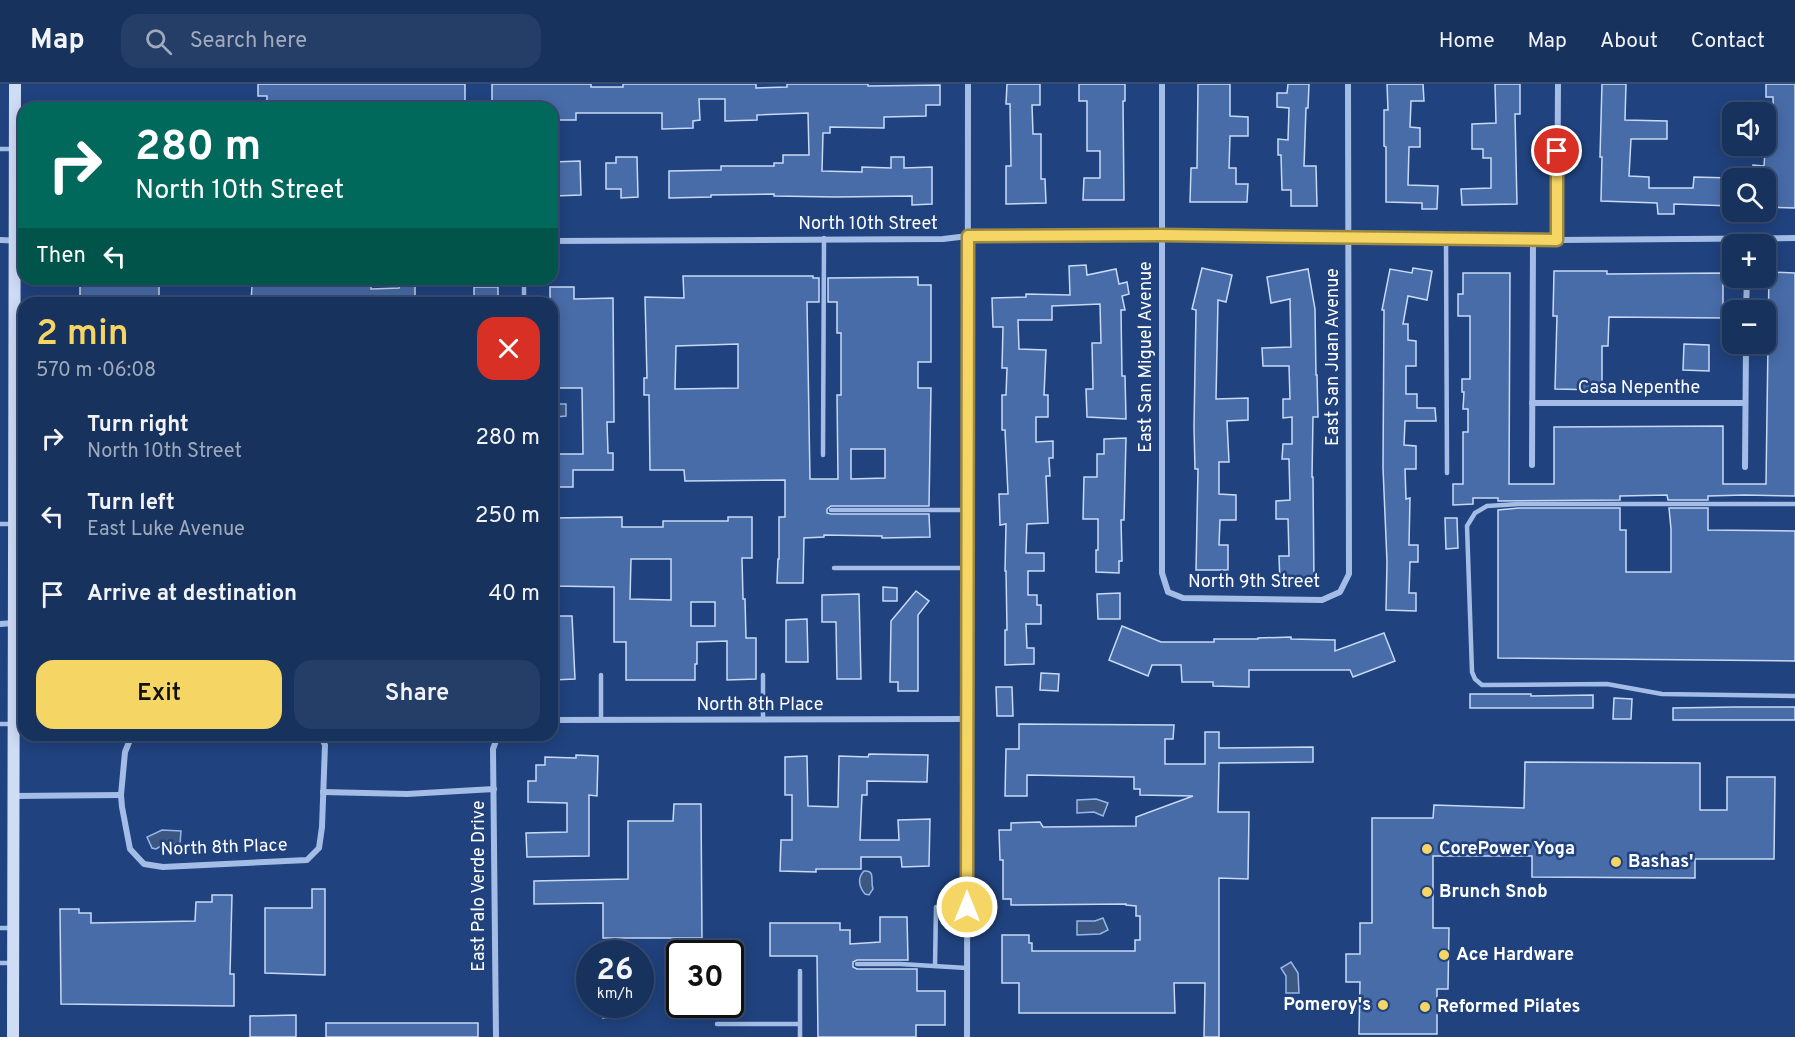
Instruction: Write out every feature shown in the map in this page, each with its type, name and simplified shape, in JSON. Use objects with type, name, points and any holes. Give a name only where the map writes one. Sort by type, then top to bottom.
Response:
[{"type":"main road","points":[[15,84],[18,218]]},
{"type":"main road","points":[[18,472],[14,524],[18,538]]},
{"type":"main road","points":[[13,1037],[14,623],[18,558]]},
{"type":"street","points":[[967,1037],[968,84]]},
{"type":"street","name":"East San Miguel Avenue","points":[[1162,84],[1162,573],[1168,592]]},
{"type":"street","name":"East San Juan Avenue","points":[[1340,592],[1349,574],[1348,84]]},
{"type":"street","points":[[1557,240],[1558,84]]},
{"type":"street","name":"North 10th Street","points":[[558,242],[1161,235],[1722,241]]},
{"type":"street","name":"North 10th Street","points":[[1776,239],[1795,238]]},
{"type":"street","points":[[0,240],[18,241]]},
{"type":"street","points":[[1532,465],[1533,240]]},
{"type":"street","points":[[1745,467],[1746,354]]},
{"type":"street","name":"Casa Nepenthe","points":[[1532,403],[1746,403]]},
{"type":"street","name":"North 9th Street","points":[[1168,592],[1182,598],[1322,600],[1340,592]]},
{"type":"street","points":[[0,624],[14,623]]},
{"type":"street","name":"North 8th Place","points":[[558,720],[968,719]]},
{"type":"street","name":"North 8th Place","points":[[130,741],[125,752],[121,795],[130,849],[144,864],[163,867],[307,860],[319,848],[322,827],[325,745],[323,741]]},
{"type":"street","name":"East Palo Verde Drive","points":[[496,741],[494,749],[496,1037]]},
{"type":"street","points":[[323,792],[408,794],[494,789]]},
{"type":"street","points":[[14,796],[121,795]]},
{"type":"lane","points":[[0,149],[15,149]]},
{"type":"lane","points":[[823,455],[824,238]]},
{"type":"lane","points":[[1446,239],[1447,473]]},
{"type":"lane","points":[[1795,504],[1487,506],[1475,513],[1467,526],[1472,672],[1475,679],[1482,685],[1607,684],[1662,694],[1795,696]]},
{"type":"lane","points":[[831,510],[968,510]]},
{"type":"lane","points":[[0,524],[14,524]]},
{"type":"lane","points":[[834,568],[968,568]]},
{"type":"lane","points":[[601,675],[602,720]]},
{"type":"lane","points":[[763,675],[763,720]]},
{"type":"lane","points":[[0,724],[15,724]]},
{"type":"lane","points":[[935,966],[936,907],[967,907]]},
{"type":"lane","points":[[0,928],[14,928]]},
{"type":"lane","points":[[0,963],[14,963]]},
{"type":"lane","points":[[857,964],[967,968]]},
{"type":"lane","points":[[800,972],[800,1037]]},
{"type":"lane","points":[[717,1023],[800,1024]]},
{"type":"water","points":[[558,404],[566,404],[566,416],[558,417]]},
{"type":"water","points":[[1096,799],[1108,803],[1103,816],[1094,812],[1077,813],[1077,800]]},
{"type":"water","points":[[162,830],[181,831],[180,844],[166,843],[156,849],[152,848],[147,837]]},
{"type":"water","points":[[864,871],[870,872],[872,877],[873,889],[869,895],[865,894],[860,885],[860,877]]},
{"type":"water","points":[[1103,918],[1108,930],[1100,934],[1077,935],[1077,921],[1095,921]]},
{"type":"water","points":[[1291,962],[1298,973],[1299,993],[1286,993],[1286,976],[1281,968]]},
{"type":"building","points":[[258,84],[465,84],[465,102],[267,102],[267,96],[258,96]]},
{"type":"building","points":[[492,84],[591,84],[591,87],[623,87],[623,84],[756,84],[756,88],[787,87],[787,84],[940,85],[940,105],[926,105],[926,116],[884,117],[884,128],[830,127],[830,133],[823,133],[822,171],[862,172],[862,167],[891,168],[891,157],[904,157],[904,168],[932,167],[932,204],[912,205],[912,196],[836,197],[774,196],[774,194],[669,198],[669,171],[721,170],[721,166],[774,166],[774,163],[783,163],[783,155],[809,155],[808,113],[757,115],[757,120],[725,121],[725,99],[699,99],[700,120],[693,121],[693,128],[662,129],[662,113],[576,113],[576,120],[558,120],[558,102],[492,102]]},
{"type":"building","points":[[1007,84],[1040,84],[1040,105],[1032,105],[1033,134],[1041,134],[1041,179],[1045,179],[1046,203],[1006,204],[1006,166],[1011,166],[1010,104],[1006,104]]},
{"type":"building","points":[[1079,84],[1125,84],[1125,101],[1123,101],[1124,200],[1083,200],[1084,178],[1100,178],[1100,151],[1087,151],[1087,101],[1079,101]]},
{"type":"building","points":[[1198,84],[1230,84],[1230,116],[1248,117],[1248,136],[1230,136],[1229,168],[1236,168],[1236,184],[1248,184],[1247,202],[1190,202],[1191,168],[1197,168]]},
{"type":"building","points":[[1288,84],[1309,84],[1304,166],[1316,166],[1317,206],[1291,206],[1291,190],[1282,190],[1278,139],[1288,140],[1289,108],[1277,107],[1277,93],[1287,93]]},
{"type":"building","points":[[1387,84],[1423,84],[1424,101],[1411,101],[1410,127],[1420,128],[1420,147],[1409,147],[1408,185],[1438,186],[1437,209],[1422,209],[1422,203],[1386,202],[1384,110],[1388,110]]},
{"type":"building","points":[[1495,84],[1520,84],[1520,114],[1515,114],[1517,204],[1462,205],[1461,189],[1491,188],[1491,158],[1483,158],[1483,149],[1472,149],[1472,124],[1496,123]]},
{"type":"building","points":[[1602,84],[1626,84],[1625,120],[1667,121],[1667,139],[1631,139],[1629,176],[1649,177],[1649,188],[1693,188],[1694,177],[1722,178],[1722,206],[1674,204],[1674,214],[1658,214],[1657,203],[1601,201],[1602,157],[1600,157]]},
{"type":"building","points":[[1766,84],[1795,84],[1795,208],[1776,207],[1776,168],[1753,168],[1753,165],[1764,166],[1765,156],[1776,156],[1776,102],[1773,102],[1773,97],[1766,97]]},
{"type":"building","points":[[616,157],[637,157],[638,197],[621,198],[621,189],[606,189],[606,163],[616,163]]},
{"type":"building","points":[[580,161],[581,195],[558,196],[558,162]]},
{"type":"building","points":[[1086,265],[1087,275],[1116,269],[1119,284],[1127,282],[1129,294],[1122,296],[1125,310],[1121,310],[1122,376],[1125,376],[1126,419],[1087,417],[1086,389],[1093,389],[1092,343],[1101,343],[1100,304],[1052,306],[1052,320],[1018,320],[1019,349],[1046,350],[1044,395],[1048,395],[1048,417],[1036,417],[1036,442],[1053,441],[1053,458],[1049,458],[1050,476],[1046,476],[1048,523],[1027,524],[1026,553],[1044,553],[1044,571],[1028,571],[1028,595],[1037,595],[1037,605],[1041,605],[1041,624],[1026,624],[1027,648],[1034,648],[1034,664],[1005,665],[1006,524],[1000,525],[999,494],[1008,494],[1005,430],[1002,430],[1002,395],[1006,395],[1007,368],[1002,368],[1003,327],[993,327],[992,298],[1026,297],[1026,294],[1070,295],[1069,266]]},
{"type":"building","points":[[1202,268],[1232,275],[1226,302],[1218,300],[1216,399],[1248,398],[1248,420],[1227,421],[1229,462],[1219,462],[1219,494],[1236,495],[1236,520],[1220,520],[1219,545],[1228,545],[1228,570],[1196,570],[1198,469],[1195,469],[1194,427],[1196,310],[1192,309]]},
{"type":"building","points":[[1413,268],[1432,271],[1427,300],[1408,296],[1403,324],[1408,324],[1408,340],[1416,341],[1416,366],[1406,366],[1406,394],[1417,394],[1417,408],[1435,408],[1436,421],[1405,421],[1404,445],[1416,446],[1416,469],[1405,469],[1406,499],[1410,498],[1409,545],[1418,545],[1418,562],[1410,562],[1409,593],[1416,593],[1416,611],[1386,610],[1387,562],[1383,468],[1384,310],[1382,310],[1390,269],[1412,273]]},
{"type":"building","points":[[1308,269],[1315,309],[1318,417],[1313,417],[1314,582],[1280,583],[1279,556],[1289,556],[1288,519],[1276,519],[1276,501],[1290,500],[1289,459],[1282,459],[1283,444],[1292,444],[1292,417],[1283,418],[1283,399],[1290,399],[1289,366],[1263,366],[1262,348],[1291,347],[1290,299],[1271,303],[1267,277]]},
{"type":"building","points":[[1554,271],[1607,271],[1607,274],[1722,273],[1722,318],[1609,317],[1608,346],[1602,346],[1602,390],[1555,389],[1557,316],[1553,316]]},
{"type":"building","points":[[1776,272],[1795,273],[1795,496],[1708,496],[1708,500],[1668,500],[1667,495],[1620,496],[1620,500],[1498,501],[1498,498],[1473,498],[1473,504],[1453,505],[1453,484],[1463,484],[1463,432],[1468,432],[1468,409],[1463,409],[1462,379],[1470,379],[1470,316],[1458,316],[1458,294],[1463,294],[1463,273],[1510,273],[1509,484],[1554,484],[1554,427],[1723,426],[1723,484],[1766,484],[1768,354],[1776,354],[1776,300],[1769,300],[1769,288],[1776,288]]},
{"type":"building","points":[[683,276],[813,276],[813,278],[819,278],[819,302],[807,302],[810,479],[838,479],[837,395],[841,395],[841,333],[837,333],[837,302],[828,302],[828,278],[918,277],[918,285],[931,285],[931,362],[918,362],[918,388],[931,388],[929,506],[831,506],[827,509],[827,513],[831,514],[929,514],[930,537],[882,538],[882,536],[824,535],[824,537],[804,538],[803,583],[777,583],[779,517],[785,517],[785,480],[685,481],[684,470],[650,470],[649,395],[644,395],[644,378],[647,378],[645,297],[684,298]],"holes":[[[738,344],[738,388],[675,389],[676,346]],[[851,449],[885,449],[885,478],[851,479]]]},
{"type":"building","points":[[80,285],[159,285],[159,297],[80,297]]},
{"type":"building","points":[[252,285],[371,285],[371,289],[399,288],[399,285],[415,285],[415,297],[251,297]]},
{"type":"building","points":[[474,287],[498,287],[498,297],[474,297]]},
{"type":"building","points":[[550,287],[574,287],[574,299],[613,298],[614,422],[607,422],[608,453],[613,453],[613,470],[573,470],[573,487],[558,487],[558,454],[583,454],[582,388],[558,388],[558,297],[550,297]]},
{"type":"building","points":[[1684,344],[1709,345],[1709,371],[1683,370]]},
{"type":"building","points":[[1126,438],[1124,520],[1121,520],[1122,561],[1119,561],[1119,573],[1096,572],[1098,519],[1083,519],[1084,477],[1097,477],[1097,454],[1104,454],[1104,439]]},
{"type":"building","points":[[1620,508],[1620,530],[1626,530],[1626,572],[1671,572],[1669,508],[1708,508],[1708,530],[1795,531],[1795,661],[1498,658],[1498,510]]},
{"type":"building","points":[[622,517],[622,527],[663,527],[663,521],[728,521],[728,517],[752,517],[752,558],[742,558],[743,599],[745,599],[746,638],[756,638],[756,679],[727,680],[727,641],[697,642],[695,680],[626,680],[626,642],[614,642],[614,587],[558,586],[558,518]],"holes":[[[631,559],[671,559],[671,600],[630,599]],[[691,602],[715,602],[715,626],[691,626]]]},
{"type":"building","points":[[1445,518],[1457,518],[1458,548],[1446,549]]},
{"type":"building","points":[[883,587],[897,588],[897,601],[883,601]]},
{"type":"building","points":[[916,591],[929,601],[918,615],[918,691],[898,691],[898,682],[890,682],[891,621]]},
{"type":"building","points":[[1120,593],[1120,619],[1098,619],[1097,594]]},
{"type":"building","points":[[859,594],[861,679],[837,679],[836,622],[822,622],[822,595]]},
{"type":"building","points":[[558,616],[572,616],[575,679],[558,680]]},
{"type":"building","points":[[807,619],[808,662],[786,662],[786,620]]},
{"type":"building","points":[[1122,626],[1161,642],[1214,642],[1214,639],[1291,637],[1291,639],[1335,640],[1335,651],[1384,633],[1395,661],[1353,677],[1350,670],[1249,670],[1249,687],[1213,686],[1213,682],[1182,682],[1181,665],[1152,665],[1148,676],[1109,660]]},
{"type":"building","points":[[1041,673],[1059,674],[1058,691],[1040,690]]},
{"type":"building","points":[[996,687],[1012,687],[1013,716],[997,716]]},
{"type":"building","points":[[1470,694],[1593,695],[1593,708],[1470,708]]},
{"type":"building","points":[[1614,698],[1632,699],[1631,719],[1613,719]]},
{"type":"building","points":[[1795,707],[1795,720],[1673,720],[1673,708]]},
{"type":"building","points":[[1019,724],[1174,725],[1173,739],[1165,739],[1165,764],[1205,764],[1205,732],[1219,732],[1219,748],[1313,747],[1313,762],[1219,763],[1218,812],[1249,812],[1248,879],[1219,878],[1219,1037],[1204,1037],[1205,983],[1174,983],[1175,1013],[1019,1013],[1019,983],[1002,983],[1002,935],[1029,935],[1032,951],[1135,951],[1135,940],[1140,940],[1140,916],[1136,916],[1136,906],[1126,904],[1011,905],[1011,899],[1003,899],[1003,860],[1000,860],[999,830],[1011,830],[1011,823],[1040,822],[1043,827],[1136,826],[1136,817],[1193,796],[1140,795],[1140,789],[1134,789],[1134,777],[1027,775],[1027,796],[1005,796],[1006,749],[1019,749]]},
{"type":"building","points":[[869,754],[928,755],[927,782],[867,781],[867,795],[862,795],[860,840],[899,840],[898,820],[930,819],[929,866],[902,867],[901,857],[861,857],[861,869],[816,869],[816,872],[780,871],[781,840],[792,840],[792,795],[785,795],[785,757],[807,756],[808,806],[838,807],[839,756],[868,757]]},
{"type":"building","points":[[576,755],[598,756],[597,796],[589,795],[589,856],[527,857],[526,833],[567,832],[567,803],[528,802],[528,781],[536,781],[536,765],[545,765],[545,757],[576,758]]},
{"type":"building","points":[[1525,762],[1700,763],[1700,810],[1727,810],[1727,777],[1775,777],[1774,859],[1695,859],[1695,878],[1532,877],[1532,856],[1433,856],[1433,928],[1449,928],[1448,989],[1437,989],[1437,1034],[1359,1034],[1360,982],[1346,982],[1346,954],[1360,954],[1360,923],[1372,923],[1372,818],[1433,818],[1434,805],[1524,808]]},
{"type":"building","points":[[674,804],[701,804],[702,938],[603,938],[603,903],[534,904],[534,881],[628,879],[628,821],[673,821]]},
{"type":"building","points":[[312,889],[325,889],[325,975],[265,973],[265,908],[312,908]]},
{"type":"building","points":[[212,895],[232,895],[230,974],[234,974],[234,1006],[61,1004],[60,909],[79,909],[79,913],[91,913],[91,923],[195,921],[196,902],[212,902]]},
{"type":"building","points":[[880,917],[907,917],[908,960],[857,960],[853,962],[853,967],[857,969],[917,969],[917,991],[945,991],[945,1025],[916,1025],[916,1037],[818,1037],[817,956],[770,956],[770,923],[840,923],[840,930],[850,930],[850,944],[880,942]]},
{"type":"building","points":[[296,1015],[296,1037],[250,1037],[250,1016]]},
{"type":"building","points":[[326,1023],[478,1023],[478,1037],[326,1037]]},
{"type":"place","name":"CorePower Yoga","points":[[1427,849]]},
{"type":"place","name":"Bashas'","points":[[1616,862]]},
{"type":"place","name":"Brunch Snob","points":[[1427,892]]},
{"type":"place","name":"Ace Hardware","points":[[1444,955]]},
{"type":"place","name":"Pomeroy's","points":[[1383,1005]]},
{"type":"place","name":"Reformed Pilates","points":[[1425,1007]]},
{"type":"route","points":[[967,907],[968,236],[1161,235],[1557,240],[1557,151]]}]
